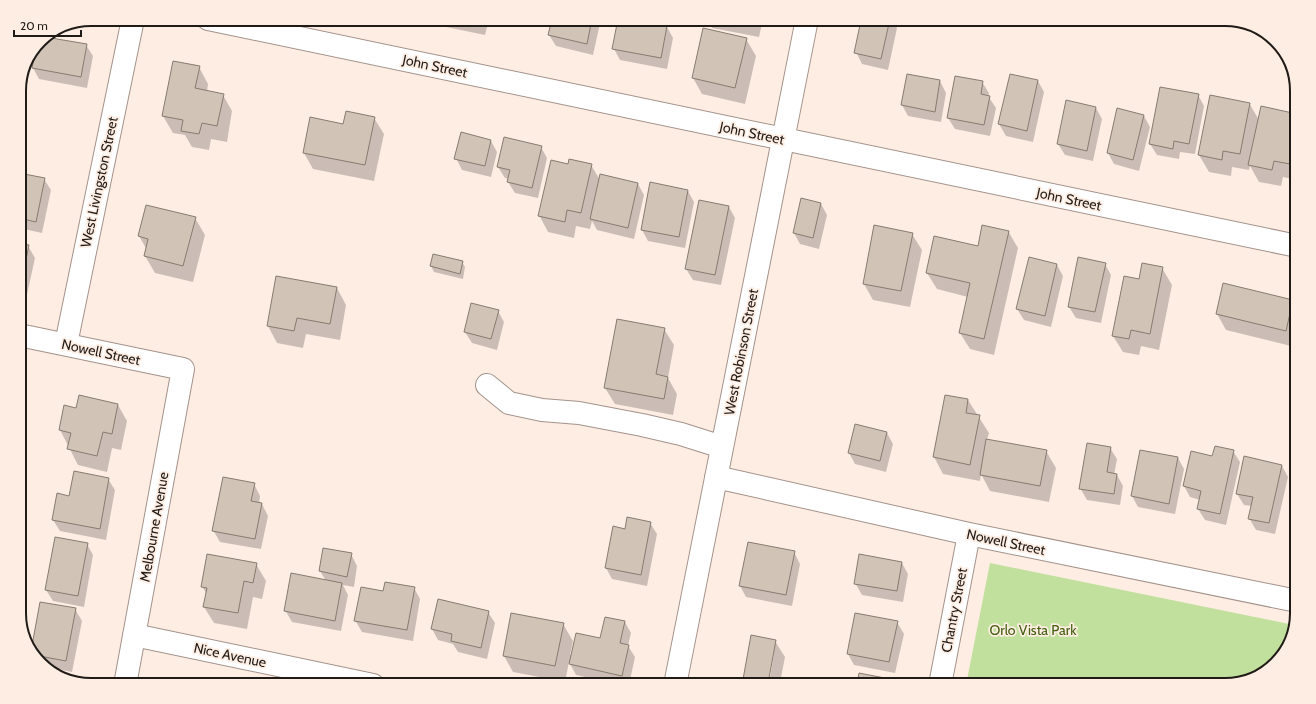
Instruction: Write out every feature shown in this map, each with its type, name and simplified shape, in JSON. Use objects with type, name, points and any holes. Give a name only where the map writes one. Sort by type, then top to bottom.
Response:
[{"type":"street","name":"West Livingston Street","points":[[66,344],[132,26]]},
{"type":"street","name":"John Street","points":[[242,26],[1290,245]]},
{"type":"street","name":"West Robinson Street","points":[[676,678],[806,26]]},
{"type":"street","name":"Nowell Street","points":[[26,336],[182,369]]},
{"type":"street","name":"Melbourne Avenue","points":[[126,678],[182,369]]},
{"type":"street","points":[[486,385],[509,403],[542,410],[579,413],[642,425],[681,434],[722,447]]},
{"type":"street","name":"Nowell Street","points":[[716,477],[969,534],[1290,600]]},
{"type":"street","name":"Chantry Street","points":[[941,678],[969,534]]},
{"type":"street","name":"Nice Avenue","points":[[134,635],[340,678]]},
{"type":"green space","name":"Orlo Vista Park","points":[[990,563],[1289,624],[1283,642],[1274,656],[1261,667],[1242,676],[1225,678],[967,678]]},
{"type":"building","points":[[550,26],[591,26],[587,44],[548,35]]},
{"type":"building","points":[[617,26],[667,26],[661,58],[612,49]]},
{"type":"building","points":[[860,26],[888,26],[881,59],[854,53]]},
{"type":"building","points":[[703,28],[747,38],[735,88],[692,78]]},
{"type":"building","points":[[53,38],[87,44],[81,77],[32,68],[37,55],[45,45]]},
{"type":"building","points":[[173,61],[200,66],[195,88],[224,94],[217,126],[202,123],[199,134],[181,131],[183,120],[162,116]]},
{"type":"building","points":[[907,74],[940,80],[935,112],[901,105]]},
{"type":"building","points":[[1010,74],[1038,80],[1027,131],[998,124]]},
{"type":"building","points":[[955,76],[983,81],[981,94],[990,96],[984,125],[947,118]]},
{"type":"building","points":[[1160,87],[1199,94],[1189,144],[1174,141],[1173,149],[1149,144]]},
{"type":"building","points":[[1210,95],[1250,103],[1240,154],[1223,151],[1222,160],[1198,155]]},
{"type":"building","points":[[1066,100],[1096,107],[1087,151],[1057,144]]},
{"type":"building","points":[[1261,106],[1290,112],[1290,164],[1274,161],[1272,170],[1248,165]]},
{"type":"building","points":[[1117,108],[1144,115],[1133,160],[1107,153]]},
{"type":"building","points":[[346,111],[375,117],[365,165],[303,153],[310,117],[343,124]]},
{"type":"building","points":[[461,132],[491,140],[485,166],[454,159]]},
{"type":"building","points":[[504,137],[542,146],[532,188],[507,182],[510,170],[497,167]]},
{"type":"building","points":[[569,159],[592,164],[581,213],[567,210],[565,222],[538,216],[551,160],[568,164]]},
{"type":"building","points":[[26,174],[45,178],[36,222],[26,220]]},
{"type":"building","points":[[600,174],[638,183],[628,228],[590,219]]},
{"type":"building","points":[[650,182],[688,190],[679,237],[641,230]]},
{"type":"building","points":[[801,198],[821,203],[813,238],[793,233]]},
{"type":"building","points":[[699,200],[729,206],[715,275],[685,269]]},
{"type":"building","points":[[146,205],[196,217],[183,266],[144,256],[148,239],[138,236]]},
{"type":"building","points":[[874,225],[913,233],[901,291],[863,284]]},
{"type":"building","points":[[982,225],[1009,231],[984,339],[959,333],[970,283],[926,273],[934,236],[978,246]]},
{"type":"building","points":[[26,244],[29,245],[26,260]]},
{"type":"building","points":[[433,254],[463,261],[460,274],[430,266]]},
{"type":"building","points":[[1029,257],[1057,264],[1045,316],[1016,309]]},
{"type":"building","points":[[1078,257],[1106,263],[1095,312],[1068,307]]},
{"type":"building","points":[[1142,263],[1163,267],[1150,334],[1131,330],[1129,339],[1112,336],[1124,276],[1139,279]]},
{"type":"building","points":[[276,276],[337,287],[330,324],[297,318],[294,331],[267,326]]},
{"type":"building","points":[[1223,283],[1290,299],[1290,313],[1286,331],[1216,314]]},
{"type":"building","points":[[471,303],[499,310],[491,339],[464,332]]},
{"type":"building","points":[[617,319],[665,328],[656,374],[668,377],[664,399],[604,388]]},
{"type":"building","points":[[79,395],[118,404],[112,434],[103,432],[97,456],[67,449],[71,433],[59,430],[64,405],[76,408]]},
{"type":"building","points":[[945,395],[968,399],[966,413],[980,415],[970,465],[933,457]]},
{"type":"building","points":[[855,424],[887,432],[880,461],[848,453]]},
{"type":"building","points":[[986,439],[1047,450],[1040,486],[980,475]]},
{"type":"building","points":[[1087,443],[1111,447],[1107,472],[1117,474],[1114,494],[1079,489]]},
{"type":"building","points":[[1215,446],[1234,450],[1220,514],[1197,509],[1201,491],[1183,486],[1191,451],[1212,456]]},
{"type":"building","points":[[1140,450],[1178,457],[1169,504],[1131,496]]},
{"type":"building","points":[[1244,456],[1282,465],[1269,523],[1248,519],[1253,497],[1236,494]]},
{"type":"building","points":[[74,471],[109,478],[100,529],[52,520],[57,493],[69,496]]},
{"type":"building","points":[[223,477],[255,483],[251,501],[262,503],[255,539],[212,531]]},
{"type":"building","points":[[627,517],[651,522],[641,575],[605,568],[613,526],[625,529]]},
{"type":"building","points":[[55,537],[88,543],[78,596],[45,590]]},
{"type":"building","points":[[748,542],[795,551],[786,595],[739,586]]},
{"type":"building","points":[[323,548],[352,553],[347,577],[319,571]]},
{"type":"building","points":[[207,554],[257,563],[253,583],[244,581],[238,613],[203,607],[207,588],[201,587]]},
{"type":"building","points":[[859,554],[902,562],[897,591],[854,584]]},
{"type":"building","points":[[291,573],[342,583],[335,621],[284,611]]},
{"type":"building","points":[[385,582],[415,587],[407,630],[354,621],[361,587],[383,591]]},
{"type":"building","points":[[438,599],[489,611],[481,648],[451,641],[452,634],[431,629]]},
{"type":"building","points":[[40,602],[76,608],[66,661],[43,657],[33,641]]},
{"type":"building","points":[[511,613],[564,623],[555,666],[503,656]]},
{"type":"building","points":[[855,613],[898,621],[889,662],[847,654]]},
{"type":"building","points":[[605,617],[625,621],[620,643],[629,645],[622,676],[569,664],[576,633],[600,638]]},
{"type":"building","points":[[751,635],[776,640],[769,678],[743,678]]},
{"type":"building","points":[[859,673],[885,678],[858,678]]}]
